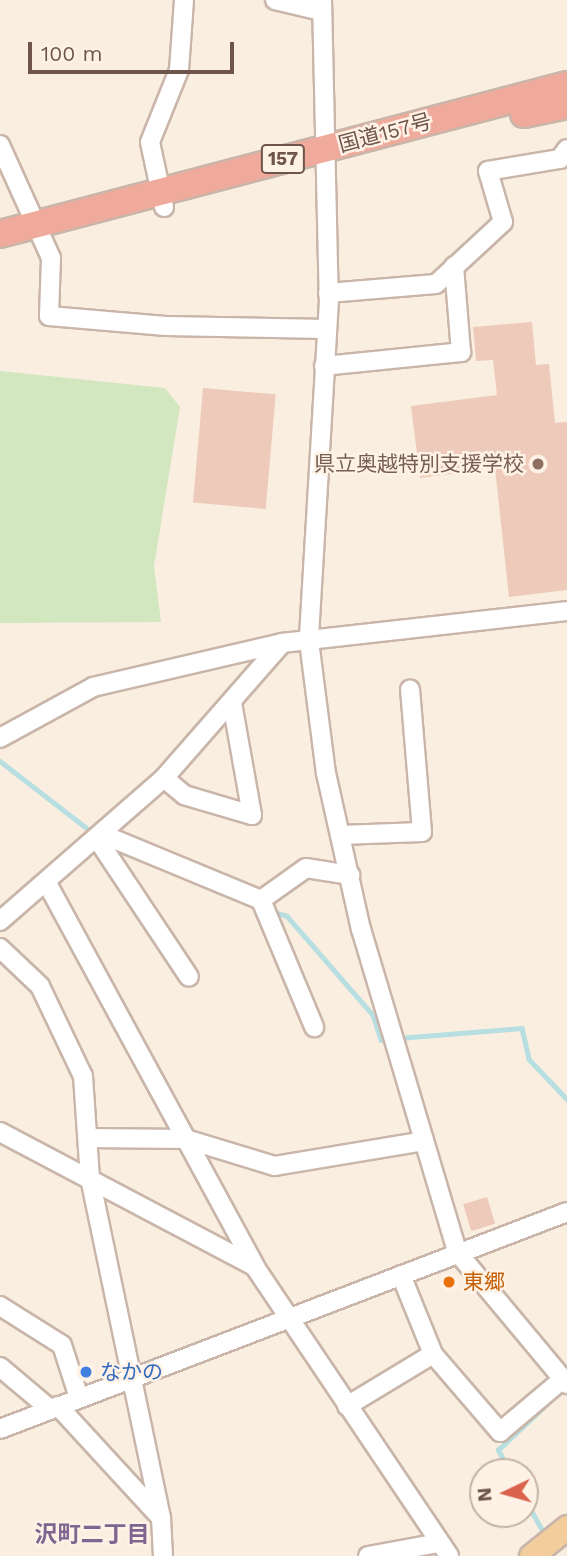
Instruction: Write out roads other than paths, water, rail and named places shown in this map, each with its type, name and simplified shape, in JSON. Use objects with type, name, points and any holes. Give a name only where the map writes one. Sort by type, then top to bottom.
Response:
[{"type":"highway","name":"国道157号","points":[[0,251],[42,232],[325,156],[567,85]]},
{"type":"highway","name":"国道157号","points":[[325,156],[567,105]]},
{"type":"highway","name":"国道157号","points":[[0,234],[42,232]]},
{"type":"main road","points":[[531,1556],[567,1527]]},
{"type":"street","points":[[162,200],[150,142],[179,71],[184,0]]},
{"type":"street","points":[[275,0],[321,6],[328,293],[309,640],[340,835],[457,1252],[563,1372],[500,1432],[433,1354],[401,1275]]},
{"type":"street","points":[[0,145],[42,232],[51,258],[49,316],[166,326],[327,328]]},
{"type":"street","points":[[328,293],[436,284],[503,222],[488,171],[560,159],[567,149]]},
{"type":"street","points":[[324,366],[461,352],[454,266]]},
{"type":"street","points":[[0,738],[93,687],[282,643],[567,611]]},
{"type":"street","points":[[0,921],[48,885],[164,778],[232,704],[282,643]]},
{"type":"street","points":[[340,835],[422,832],[410,690]]},
{"type":"street","points":[[164,778],[184,795],[251,816],[232,704]]},
{"type":"street","points":[[101,837],[261,900],[314,1027]]},
{"type":"street","points":[[101,837],[189,977]]},
{"type":"street","points":[[261,900],[306,868],[349,874]]},
{"type":"street","points":[[48,885],[255,1267],[444,1549],[368,1556]]},
{"type":"street","points":[[0,948],[40,986],[64,1028],[83,1076],[90,1178],[161,1518],[163,1556]]},
{"type":"street","points":[[0,1132],[255,1267]]},
{"type":"street","points":[[88,1138],[186,1139],[275,1166],[424,1141]]},
{"type":"street","points":[[0,1429],[567,1212]]},
{"type":"street","points":[[0,1306],[62,1345],[79,1398]]},
{"type":"street","points":[[347,1406],[433,1354]]},
{"type":"street","points":[[0,1367],[54,1407],[161,1518]]},
{"type":"waterway","points":[[0,761],[93,833]]},
{"type":"waterway","points":[[212,889],[252,905]]},
{"type":"waterway","points":[[271,911],[287,916],[373,1015],[381,1040],[390,1039]]},
{"type":"waterway","points":[[399,1038],[522,1028],[529,1059],[567,1099]]},
{"type":"waterway","points":[[502,1458],[498,1450],[548,1403]]},
{"type":"waterway","points":[[539,1524],[545,1535]]},
{"type":"place","name":"県立奥越特別支援学校","points":[[538,464]]},
{"type":"place","name":"東郷","points":[[449,1282]]},
{"type":"place","name":"なかの","points":[[86,1372]]},
{"type":"district","name":"沢町二丁目","points":[[92,1535]]}]
